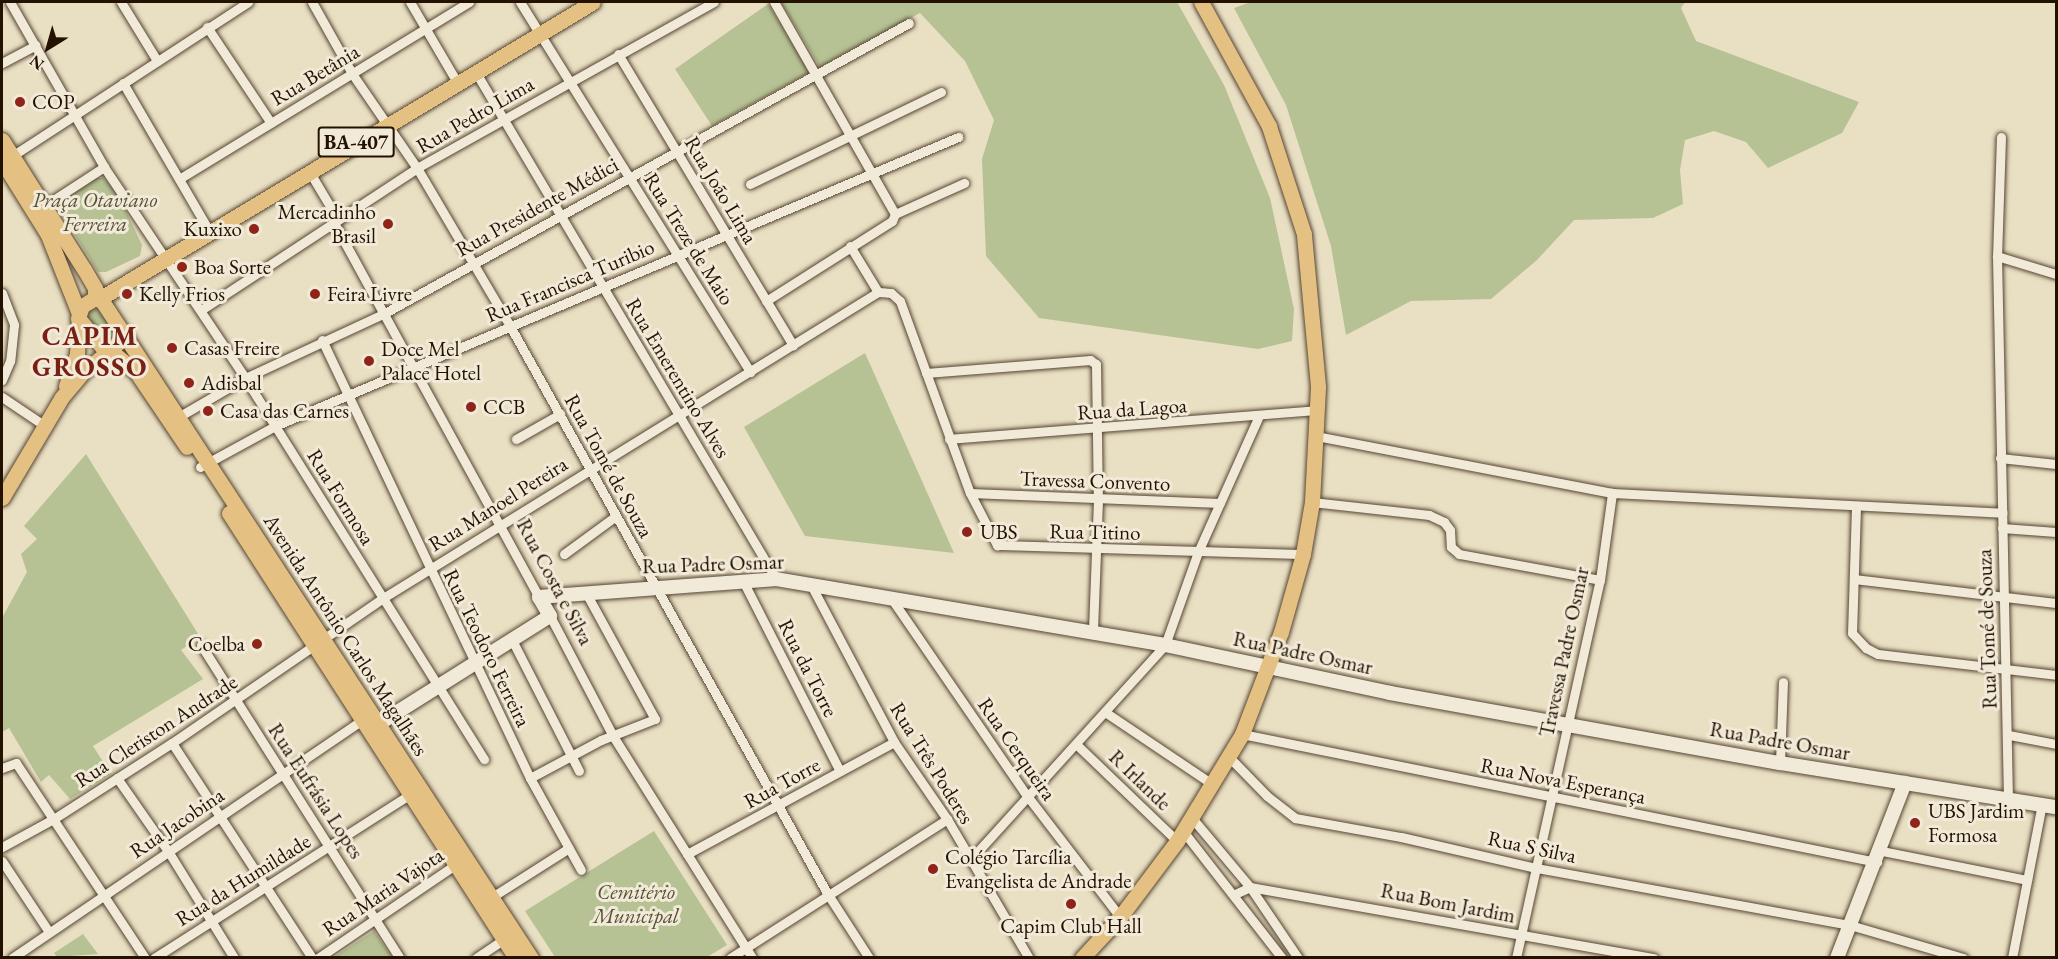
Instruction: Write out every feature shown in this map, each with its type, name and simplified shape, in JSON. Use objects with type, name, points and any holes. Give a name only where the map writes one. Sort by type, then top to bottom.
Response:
[{"type":"main road","name":"BA-407","points":[[116,286],[208,229],[593,2]]},
{"type":"main road","points":[[1087,956],[1120,917],[1180,836],[1242,734],[1269,667],[1303,554],[1312,502],[1318,410],[1309,272],[1291,189],[1269,126],[1201,2]]},
{"type":"main road","points":[[2,140],[7,158],[48,235],[78,316],[76,354],[62,397]]},
{"type":"main road","points":[[7,158],[44,206],[97,296]]},
{"type":"main road","points":[[78,316],[97,296],[116,286]]},
{"type":"main road","points":[[97,296],[116,286]]},
{"type":"main road","name":"Avenida Antônio Carlos Magalhães","points":[[97,296],[180,416],[204,465]]},
{"type":"main road","name":"Avenida Antônio Carlos Magalhães","points":[[78,316],[109,352],[137,373],[204,465],[319,642],[380,723],[516,957]]},
{"type":"main road","points":[[2,498],[62,397],[79,376],[125,336]]},
{"type":"main road","name":"Avenida Antônio Carlos Magalhães","points":[[319,642],[362,720],[410,794],[492,897],[531,957]]},
{"type":"street","name":"Rua Formosa","points":[[10,2],[104,167],[162,258],[201,310],[245,378],[484,759]]},
{"type":"street","points":[[122,2],[156,59]]},
{"type":"street","points":[[7,158],[207,27],[236,4],[248,2]]},
{"type":"street","name":"Rua Tomé de Souza","points":[[312,2],[353,75],[417,168],[510,326],[827,893],[869,957]]},
{"type":"street","points":[[410,2],[457,82]]},
{"type":"street","name":"Rua Betânia","points":[[178,179],[353,75],[469,2]]},
{"type":"street","name":"Rua Treze de Maio","points":[[520,2],[750,372]]},
{"type":"street","name":"Rua Pedro Lima","points":[[201,310],[335,219],[417,168],[714,2]]},
{"type":"street","points":[[774,2],[873,173],[893,218]]},
{"type":"street","name":"Rua Presidente Médici","points":[[180,416],[245,378],[322,340],[383,314],[909,23]]},
{"type":"street","points":[[207,27],[271,123]]},
{"type":"street","points":[[2,63],[36,45]]},
{"type":"street","name":"Rua João Lima","points":[[618,54],[793,345]]},
{"type":"street","name":"Rua Emerentino Alves","points":[[475,71],[562,214],[776,579]]},
{"type":"street","points":[[123,83],[208,229]]},
{"type":"street","points":[[750,184],[941,92]]},
{"type":"street","name":"Rua Francisca Turibio","points":[[204,465],[275,426],[958,137]]},
{"type":"street","name":"Rua Tomé de Souza","points":[[2001,137],[1997,256],[2000,458],[2009,735],[2008,799]]},
{"type":"street","points":[[44,206],[104,167]]},
{"type":"street","name":"Rua Costa e Silva","points":[[309,171],[383,314],[501,525],[613,736],[752,957]]},
{"type":"street","points":[[766,301],[893,218],[964,183]]},
{"type":"street","points":[[850,246],[878,292]]},
{"type":"street","points":[[1997,256],[2056,274]]},
{"type":"street","name":"Rua Manoel Pereira","points":[[319,642],[383,598],[590,467],[680,416],[878,292]]},
{"type":"street","name":"Rua Titino","points":[[878,292],[891,292],[900,301],[970,493],[991,538],[1000,547],[1303,554]]},
{"type":"street","points":[[2,293],[14,325],[10,361],[2,380]]},
{"type":"street","name":"Rua Teodoro Ferreira","points":[[322,340],[350,394],[429,570],[530,778],[581,870]]},
{"type":"street","name":"Rua da Lagoa","points":[[926,373],[1090,360],[1098,368],[1098,430]]},
{"type":"street","points":[[2,397],[45,426]]},
{"type":"street","name":"Rua da Lagoa","points":[[949,439],[1258,418],[1318,410]]},
{"type":"street","points":[[516,439],[560,414]]},
{"type":"street","points":[[970,860],[1077,745],[1165,645],[1198,552],[1258,418]]},
{"type":"street","points":[[1093,633],[1098,430]]},
{"type":"street","points":[[1317,436],[1612,493],[2002,513]]},
{"type":"street","points":[[2000,458],[2056,464]]},
{"type":"street","name":"Travessa Convento","points":[[970,493],[1098,500],[1220,503]]},
{"type":"street","name":"Travessa Padre Osmar","points":[[1516,957],[1600,580],[1612,493]]},
{"type":"street","points":[[1312,502],[1429,515],[1450,530],[1451,547],[1459,554],[1600,580]]},
{"type":"street","points":[[1856,507],[1852,633],[1866,648],[1878,654],[2007,666],[2056,675]]},
{"type":"street","points":[[564,554],[616,516]]},
{"type":"street","points":[[2002,528],[2056,532]]},
{"type":"street","name":"Rua Padre Osmar","points":[[539,597],[654,586],[776,579],[1165,645],[1269,667],[1780,763],[2056,807]]},
{"type":"street","points":[[1854,579],[2056,603]]},
{"type":"street","name":"Rua da Torre","points":[[743,581],[840,771]]},
{"type":"street","name":"Rua Três Poderes","points":[[811,585],[894,742],[947,819],[1029,957]]},
{"type":"street","points":[[530,778],[613,736],[652,722],[655,714],[586,593]]},
{"type":"street","name":"Rua Cerqueira","points":[[891,598],[1028,797],[1120,917]]},
{"type":"street","points":[[380,723],[550,616]]},
{"type":"street","points":[[512,640],[579,771]]},
{"type":"street","name":"Rua Cleriston Andrade","points":[[2,847],[55,818],[172,743],[319,642]]},
{"type":"street","name":"Rua Eufrásia Lopes","points":[[201,645],[400,957]]},
{"type":"street","points":[[1780,763],[1783,682]]},
{"type":"street","points":[[1105,712],[1212,784]]},
{"type":"street","name":"Rua Jacobina","points":[[12,957],[362,720]]},
{"type":"street","name":"Rua Nova Esperança","points":[[1242,734],[1550,798],[1879,857],[2026,880]]},
{"type":"street","points":[[2009,735],[2056,744]]},
{"type":"street","name":"Rua Torre","points":[[687,854],[780,806],[894,742]]},
{"type":"street","points":[[172,743],[269,886],[312,957]]},
{"type":"street","name":"R Irlande","points":[[1077,745],[1180,836],[1235,894],[1282,957]]},
{"type":"street","name":"Rua S Silva","points":[[1229,757],[1267,796],[1295,818],[1401,837],[1536,868],[1850,926],[1963,957]]},
{"type":"street","points":[[4,765],[16,763],[55,818],[145,957]]},
{"type":"street","points":[[117,778],[168,851],[234,957]]},
{"type":"street","points":[[1837,957],[1879,857],[1905,783]]},
{"type":"street","name":"Rua da Humildade","points":[[154,957],[269,886],[410,794]]},
{"type":"street","points":[[2012,957],[2042,804]]},
{"type":"street","points":[[1192,818],[1250,887],[1298,957]]},
{"type":"street","points":[[730,957],[827,893],[947,819]]},
{"type":"street","points":[[492,897],[568,848]]},
{"type":"street","points":[[2,861],[49,932]]},
{"type":"street","name":"Rua Maria Vajota","points":[[318,957],[462,861]]},
{"type":"street","points":[[1235,894],[1250,887]]},
{"type":"street","name":"Rua Bom Jardim","points":[[1250,887],[1654,957]]},
{"type":"street","points":[[476,957],[504,939]]},
{"type":"green space","points":[[781,2],[1177,2],[1224,85],[1270,198],[1294,309],[1292,341],[1258,349],[1039,318],[986,256],[982,159],[994,120],[965,61],[920,13],[820,67]]},
{"type":"green space","points":[[1251,2],[1685,2],[1681,8],[1696,41],[1859,102],[1842,133],[1768,168],[1746,142],[1714,131],[1685,140],[1680,170],[1683,204],[1653,218],[1574,220],[1537,260],[1491,299],[1411,301],[1346,335],[1331,246],[1286,105],[1234,8]]},
{"type":"green space","points":[[768,4],[810,72],[712,126],[675,69]]},
{"type":"green space","name":"Praça Otaviano Ferreira","points":[[94,178],[104,178],[118,195],[142,245],[140,256],[106,272],[98,272],[61,212],[66,197]]},
{"type":"green space","points":[[90,309],[99,310],[115,334],[105,344],[84,316]]},
{"type":"green space","points":[[865,353],[954,553],[805,536],[744,427]]},
{"type":"green space","points":[[86,454],[200,637],[181,650],[203,679],[93,746],[111,774],[70,799],[49,775],[41,782],[9,728],[2,732],[2,618],[27,572],[21,554],[37,539],[24,526]]},
{"type":"green space","name":"Cemitério Municipal","points":[[654,831],[727,945],[707,957],[555,957],[525,911]]},
{"type":"green space","points":[[374,931],[392,957],[334,957]]},
{"type":"green space","points":[[83,934],[98,954],[57,957],[54,953]]},
{"type":"place","name":"COP","points":[[20,102]]},
{"type":"place","name":"Mercadinho Brasil","points":[[388,224]]},
{"type":"place","name":"Kuxixo","points":[[254,229]]},
{"type":"place","name":"Boa Sorte","points":[[182,267]]},
{"type":"place","name":"Kelly Frios","points":[[127,294]]},
{"type":"place","name":"Feira Livre","points":[[315,294]]},
{"type":"place","name":"Casas Freire","points":[[172,348]]},
{"type":"place","name":"Doce Mel Palace Hotel","points":[[369,361]]},
{"type":"place","name":"Adisbal","points":[[189,383]]},
{"type":"place","name":"CCB","points":[[471,407]]},
{"type":"place","name":"Casa das Carnes","points":[[208,411]]},
{"type":"place","name":"UBS","points":[[967,532]]},
{"type":"place","name":"Coelba","points":[[257,644]]},
{"type":"place","name":"UBS Jardim Formosa","points":[[1915,823]]},
{"type":"place","name":"Colégio Tarcília Evangelista de Andrade","points":[[933,869]]},
{"type":"place","name":"Capim Club Hall","points":[[1071,904]]},
{"type":"district","name":"CAPIM GROSSO","points":[[90,350]]}]
